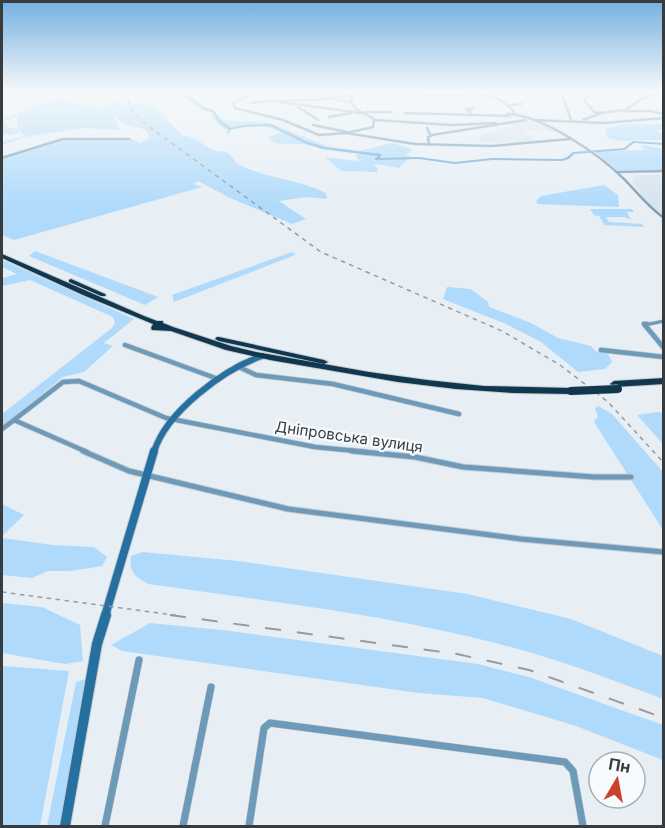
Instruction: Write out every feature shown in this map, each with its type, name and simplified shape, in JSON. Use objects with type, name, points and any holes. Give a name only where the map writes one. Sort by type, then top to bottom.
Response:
[{"type":"highway","points":[[2,253],[167,321],[236,344],[305,358],[324,356],[326,365]]},
{"type":"highway","points":[[2,253],[137,316],[229,348],[262,356],[478,389],[570,388],[663,383]]},
{"type":"highway","points":[[157,323],[167,321]]},
{"type":"street","points":[[305,130],[318,135],[361,130]]},
{"type":"street","points":[[332,130],[429,145],[492,146],[570,139]]},
{"type":"street","points":[[428,130],[431,136]]},
{"type":"street","points":[[429,145],[428,137],[472,130]]},
{"type":"street","points":[[554,130],[584,148],[616,172],[643,204],[663,218]]},
{"type":"street","points":[[2,158],[63,139],[129,139]]},
{"type":"street","points":[[616,172],[663,171]]},
{"type":"street","points":[[663,321],[644,324],[663,348]]},
{"type":"street","points":[[125,345],[218,380]]},
{"type":"street","points":[[229,348],[240,355],[237,366]]},
{"type":"street","points":[[601,350],[663,357]]},
{"type":"street","points":[[65,826],[97,644],[157,442],[175,419],[218,380],[237,366],[262,356]]},
{"type":"street","points":[[237,366],[245,372],[259,376],[305,379],[369,391],[411,404],[459,414]]},
{"type":"street","name":"Дніпровська вулиця","points":[[14,420],[63,382],[70,380],[79,381],[166,418],[315,447],[415,457],[464,466],[594,477],[631,477]]},
{"type":"street","points":[[2,429],[14,420],[129,471],[288,509],[521,539],[663,552]]},
{"type":"street","points":[[105,826],[139,660]]},
{"type":"street","points":[[183,826],[211,687]]},
{"type":"street","points":[[249,826],[264,728],[270,723],[565,762],[573,771],[582,826]]},
{"type":"shaded area","points":[[2,130],[18,130],[19,132],[12,135],[2,134]]},
{"type":"shaded area","points":[[19,130],[71,130],[25,137],[2,145],[2,142],[25,136]]},
{"type":"shaded area","points":[[146,130],[177,130],[183,136],[188,136],[216,151],[227,153],[237,163],[252,170],[316,188],[326,193],[327,199],[307,197],[279,201],[306,219],[292,224],[228,197],[198,181],[194,184],[202,187],[14,240],[2,235],[2,156],[62,138],[131,138],[140,143],[150,138]]},
{"type":"shaded area","points":[[274,130],[287,130],[327,146],[360,151],[392,143],[413,149],[406,155],[411,157],[399,168],[376,164],[374,165],[378,169],[377,172],[341,171],[325,157],[356,161],[359,160],[356,157],[357,153],[271,142],[269,137],[281,132]]},
{"type":"shaded area","points":[[502,130],[551,130],[555,132],[523,130],[536,141],[528,142],[482,143],[478,136]]},
{"type":"shaded area","points":[[661,130],[657,131],[663,134],[663,141],[612,139],[607,137],[605,131]]},
{"type":"shaded area","points":[[641,146],[663,149],[663,170],[617,170],[595,152],[644,150]]},
{"type":"shaded area","points":[[635,175],[663,175],[663,216],[652,208],[632,182]]},
{"type":"shaded area","points":[[604,185],[618,195],[619,207],[538,204],[536,201],[541,196]]},
{"type":"shaded area","points":[[590,209],[632,209],[634,212],[627,212],[631,220],[625,217],[606,217],[609,222],[642,224],[644,227],[604,225],[599,216],[594,215]]},
{"type":"shaded area","points":[[35,251],[158,297],[145,305],[29,256]]},
{"type":"shaded area","points":[[292,252],[295,255],[174,302],[172,295]]},
{"type":"shaded area","points":[[2,260],[134,319],[104,343],[113,346],[84,372],[63,377],[2,427],[2,414],[112,328],[115,322],[113,317],[30,280],[2,286],[2,278],[17,274],[2,267]]},
{"type":"shaded area","points":[[447,287],[471,289],[488,302],[489,307],[531,323],[558,338],[591,346],[595,351],[608,354],[612,362],[605,369],[578,372],[541,342],[506,324],[443,299]]},
{"type":"shaded area","points":[[598,406],[612,414],[663,472],[663,530],[594,422],[598,416],[595,409]]},
{"type":"shaded area","points":[[663,413],[663,444],[637,415]]},
{"type":"shaded area","points":[[2,504],[24,515],[2,536]]},
{"type":"shaded area","points":[[2,538],[53,545],[94,547],[107,557],[102,566],[70,571],[48,571],[32,578],[2,575]]},
{"type":"shaded area","points":[[142,552],[238,561],[467,594],[571,619],[663,656],[663,699],[541,656],[412,624],[148,584],[136,576],[131,566],[131,556]]},
{"type":"shaded area","points":[[2,603],[42,607],[80,625],[83,661],[65,664],[2,653]]},
{"type":"shaded area","points":[[150,623],[222,630],[478,664],[529,677],[663,725],[663,760],[647,754],[647,750],[637,750],[576,726],[483,698],[419,693],[122,651],[111,645]]},
{"type":"shaded area","points":[[2,666],[69,671],[40,826],[2,826]]},
{"type":"shaded area","points":[[86,679],[61,826],[47,826],[76,682]]},
{"type":"waterway","points":[[280,130],[323,148],[381,155],[376,159],[419,158],[455,163],[492,159],[562,160],[573,153],[625,149],[633,142],[664,144]]},
{"type":"railway","points":[[153,130],[321,252],[502,331],[560,365],[608,402],[664,463]]},
{"type":"railway","points":[[2,592],[181,616]]},
{"type":"railway","points":[[170,615],[457,654],[529,670],[664,718]]}]
